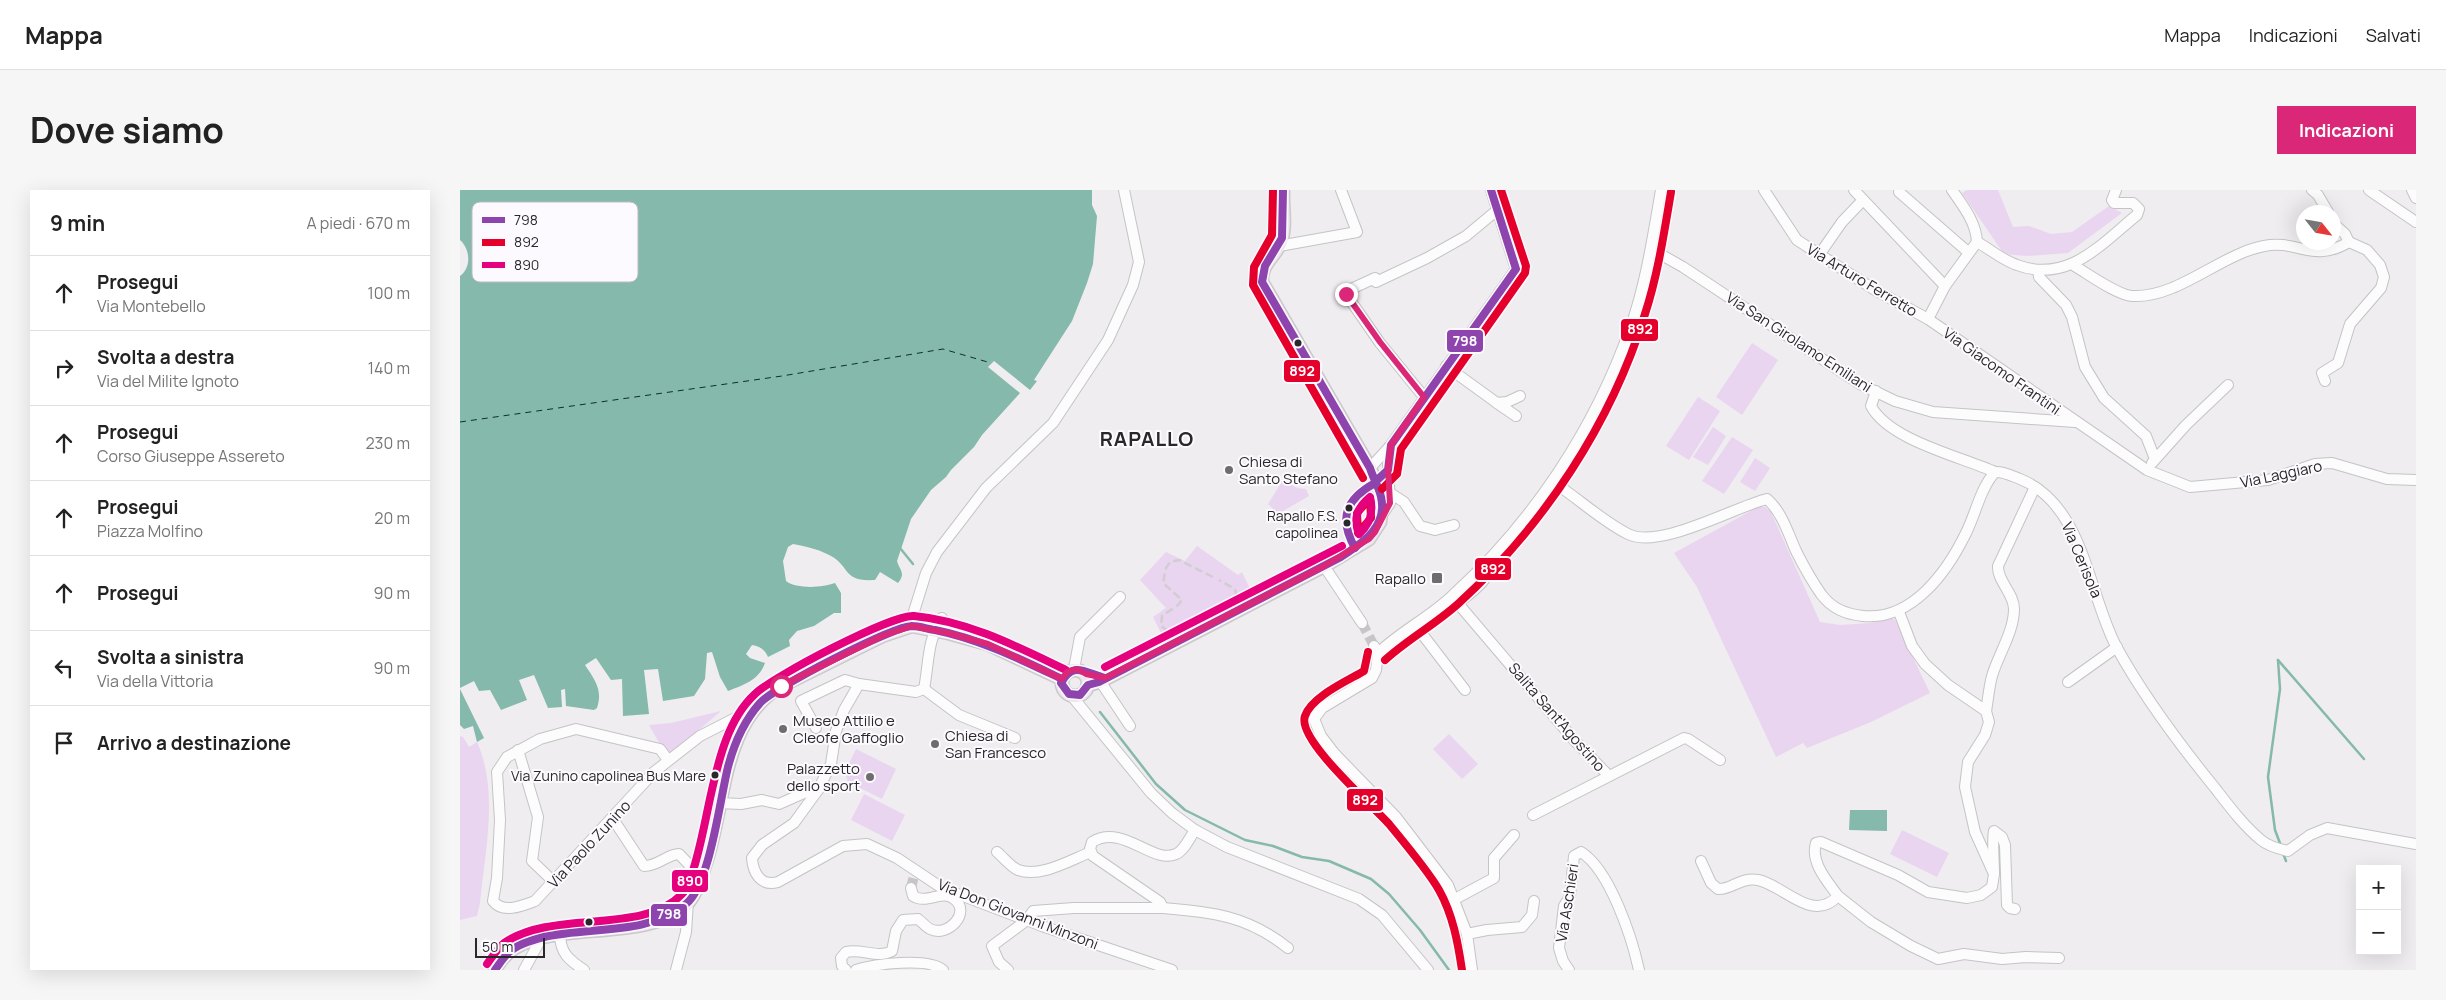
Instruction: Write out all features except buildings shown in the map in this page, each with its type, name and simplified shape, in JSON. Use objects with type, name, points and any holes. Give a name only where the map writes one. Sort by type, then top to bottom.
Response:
[{"type":"main road","points":[[1095,680],[1081,670],[1074,669],[1067,672],[1062,679],[1062,686],[1071,695],[1080,695],[1095,680],[1324,566],[1369,539],[1375,532],[1382,515],[1381,488],[1264,285],[1262,270],[1279,246],[1284,234],[1283,190]]},
{"type":"main road","points":[[494,970],[511,949],[542,937],[650,924],[680,909],[688,902],[701,877],[712,846],[718,803],[738,733],[753,709],[768,694],[907,623],[988,644],[1062,679]]},
{"type":"street","points":[[907,623],[928,568],[937,552],[986,488],[1053,423],[1108,340],[1138,271],[1139,262],[1124,190]]},
{"type":"street","points":[[1279,246],[1357,232],[1340,190]]},
{"type":"street","points":[[1370,468],[1391,445],[1516,269],[1496,211],[1491,190]]},
{"type":"street","points":[[1472,970],[1467,934],[1455,899],[1448,886],[1396,817],[1334,753],[1317,728],[1314,719],[1322,708],[1372,678],[1376,670],[1376,649],[1416,626],[1455,594],[1513,534],[1553,482],[1605,391],[1631,326],[1651,249],[1661,190]]},
{"type":"street","name":"Via Arturo Ferretto","points":[[1764,190],[1797,240],[1928,319]]},
{"type":"street","points":[[1854,190],[1946,286]]},
{"type":"street","points":[[1928,319],[1946,286],[1968,252],[1977,242],[1976,232],[1971,219],[1952,190]]},
{"type":"street","points":[[1977,242],[2016,265],[2038,270],[2050,270],[2073,265],[2137,215],[2139,209],[2133,203],[2114,203],[2112,200],[2116,190]]},
{"type":"street","points":[[2312,190],[2318,194],[2324,205]]},
{"type":"street","points":[[2368,190],[2416,222]]},
{"type":"street","points":[[2412,190],[2416,198]]},
{"type":"street","points":[[1899,192],[1968,252]]},
{"type":"street","points":[[1819,254],[1842,222],[1863,200]]},
{"type":"street","points":[[1424,397],[1380,342],[1346,294],[1349,290],[1427,258],[1466,236],[1496,211]]},
{"type":"street","points":[[2325,381],[2322,373],[2338,362],[2350,324],[2381,288],[2384,277],[2380,265],[2368,250],[2349,242],[2341,230]]},
{"type":"street","points":[[2073,265],[2132,296],[2157,294],[2264,246],[2291,245],[2310,252],[2323,252],[2349,242]]},
{"type":"street","name":"Via San Girolamo Emiliani","points":[[1651,249],[1683,267],[1860,384],[1895,401],[1933,412],[2076,422]]},
{"type":"street","points":[[2038,270],[2040,277],[2066,306],[2072,317],[2085,368],[2104,398],[2146,436],[2155,459]]},
{"type":"street","name":"Via Giacomo Frantini","points":[[1928,319],[2076,422]]},
{"type":"street","points":[[1446,366],[1516,416]]},
{"type":"street","points":[[2147,470],[2186,425],[2228,385]]},
{"type":"street","name":"Via Cerisola","points":[[1876,391],[1871,406],[1876,416],[1901,435],[1995,472],[2000,471],[2035,487],[2048,496],[2061,513],[2082,552],[2117,647],[2197,766],[2243,823],[2262,841],[2288,851],[2310,834],[2327,828],[2416,844]]},
{"type":"street","points":[[1497,403],[1508,402],[1520,396]]},
{"type":"street","name":"Via Laggiaro","points":[[2076,422],[2147,470],[2190,487],[2268,480],[2315,464],[2332,463],[2386,479],[2416,480]]},
{"type":"street","points":[[1381,488],[1388,470],[1391,445]]},
{"type":"street","points":[[1381,488],[1388,470]]},
{"type":"street","points":[[1553,482],[1622,530],[1642,539],[1673,533],[1767,499],[1776,507],[1798,553],[1822,595],[1835,608],[1849,614],[1871,617],[1899,612],[1940,576],[1966,534],[1986,481],[1995,472]]},
{"type":"street","points":[[1994,874],[1974,832],[1965,787],[1968,762],[1986,735],[1989,722],[1986,711],[1992,677],[2010,629],[2014,609],[2010,594],[1997,573],[1998,566],[2035,487]]},
{"type":"street","points":[[1381,488],[1404,502],[1420,526],[1436,530],[1454,524]]},
{"type":"street","name":"Salita Sant'Agostino","points":[[1488,561],[1490,570],[1488,576],[1460,603],[1461,607],[1575,741],[1609,776],[1684,738],[1720,760]]},
{"type":"street","points":[[1324,566],[1362,623]]},
{"type":"street","points":[[1074,669],[1075,652],[1080,637],[1120,597]]},
{"type":"street","points":[[1899,612],[1912,646],[1925,664],[1948,685],[1986,711]]},
{"type":"street","points":[[924,689],[930,644],[934,630],[942,618]]},
{"type":"street","points":[[1416,626],[1464,690]]},
{"type":"street","points":[[2068,682],[2117,647]]},
{"type":"street","points":[[816,728],[801,701],[845,680],[859,684],[916,692],[924,689]]},
{"type":"street","points":[[1095,680],[1130,726]]},
{"type":"street","name":"Via Don Giovanni Minzoni","points":[[859,684],[844,710],[836,730],[831,764],[818,790],[794,823],[757,850],[752,858],[752,863],[759,879],[772,884],[778,882],[842,846],[854,844],[875,847],[942,888],[1027,920],[1172,970]]},
{"type":"street","points":[[924,689],[959,715],[1015,738]]},
{"type":"street","points":[[1071,695],[1151,793],[1172,813],[1195,830],[1254,859],[1296,873],[1359,899],[1382,915],[1428,970]]},
{"type":"street","name":"Via Paolo Zunino","points":[[518,750],[507,757],[497,772],[500,820],[497,878],[493,901],[502,908],[524,906],[535,901],[613,819],[654,772],[700,736],[753,709]]},
{"type":"street","points":[[554,882],[532,861],[538,817],[518,750],[540,739],[576,729],[660,748],[668,760]]},
{"type":"street","name":"Via Don Giovanni Minzoni","points":[[831,764],[835,778]]},
{"type":"street","points":[[1533,815],[1609,776]]},
{"type":"street","points":[[718,803],[741,804],[762,800],[779,804],[813,789],[818,790]]},
{"type":"street","points":[[613,819],[644,866],[654,866],[674,854],[679,854],[701,877]]},
{"type":"street","points":[[1163,908],[1160,902],[1100,862],[1091,852],[1092,842],[1100,837],[1111,836],[1163,855],[1176,855],[1181,851],[1195,830]]},
{"type":"street","points":[[2015,909],[2006,905],[2005,845],[2002,837],[1994,831],[1992,837],[1995,853],[1992,887],[1986,893],[1967,898],[1928,892],[1898,875],[1821,842],[1816,842],[1814,849],[1817,864],[1838,896],[1877,926],[1938,959],[1964,954],[2002,959],[2026,957],[2059,958]]},
{"type":"street","points":[[1455,899],[1494,878],[1494,858],[1514,834]]},
{"type":"street","points":[[997,852],[1018,870],[1030,871],[1056,867],[1091,852]]},
{"type":"street","name":"Via Aschieri","points":[[1569,970],[1563,961],[1559,948],[1563,909],[1571,889],[1574,856],[1581,852],[1596,867],[1621,910],[1636,950],[1639,970]]},
{"type":"street","points":[[1701,861],[1711,883],[1718,889],[1724,889],[1744,880],[1758,880],[1779,888],[1795,901],[1810,905],[1822,905],[1834,901],[1838,896]]},
{"type":"street","points":[[846,970],[841,958],[846,952],[861,951],[882,955],[892,951],[896,931],[903,920],[918,919],[928,928],[935,931],[951,928],[956,923],[960,912],[959,905],[954,898],[946,896],[930,900],[918,899],[913,896],[911,888]]},
{"type":"street","points":[[1467,934],[1488,930],[1522,928],[1532,915],[1534,901]]},
{"type":"street","points":[[676,970],[686,932],[688,902]]},
{"type":"street","points":[[1008,970],[999,962],[992,946],[1027,920],[1033,911],[1043,910],[1163,908],[1209,912],[1231,916],[1272,936],[1288,948]]},
{"type":"street","points":[[560,934],[562,952],[569,960],[584,970]]},
{"type":"street","points":[[524,970],[542,937]]},
{"type":"street","points":[[856,970],[869,965],[927,963],[943,970]]},
{"type":"shaded area","points":[[460,190],[1092,190],[1092,205],[1097,216],[1093,264],[1072,321],[1034,380],[1037,381],[1030,390],[994,361],[988,367],[1020,393],[982,435],[974,447],[931,490],[911,519],[897,561],[902,572],[902,577],[898,583],[880,572],[875,580],[856,578],[851,576],[835,558],[811,548],[793,544],[788,547],[783,561],[786,581],[790,584],[809,587],[835,583],[841,593],[841,613],[834,613],[814,626],[797,631],[789,640],[790,646],[768,657],[762,649],[752,645],[746,654],[750,658],[765,663],[762,669],[755,678],[728,691],[720,677],[712,652],[707,653],[705,679],[694,696],[663,701],[658,669],[644,670],[649,714],[623,716],[622,679],[611,680],[596,658],[585,665],[595,680],[598,690],[599,702],[594,710],[566,706],[565,689],[561,690],[562,707],[548,708],[534,675],[519,680],[527,700],[501,710],[490,690],[479,691],[474,681],[460,688],[460,276],[468,263],[468,253],[460,240]]},
{"type":"shaded area","points":[[1967,190],[1998,190],[2013,227],[2029,226],[2051,234],[2072,232],[2109,206],[2122,213],[2068,253],[2027,256],[2004,254],[1962,193]]},
{"type":"shaded area","points":[[1752,343],[1778,360],[1742,415],[1716,397]]},
{"type":"shaded area","points":[[1698,397],[1720,411],[1689,460],[1666,446]]},
{"type":"shaded area","points":[[1713,427],[1726,436],[1708,465],[1693,457]]},
{"type":"shaded area","points":[[1732,437],[1753,450],[1724,494],[1702,481]]},
{"type":"shaded area","points":[[1755,458],[1770,468],[1755,491],[1740,482]]},
{"type":"shaded area","points":[[1283,480],[1297,488],[1306,489],[1309,496],[1278,514],[1268,504]]},
{"type":"shaded area","points":[[1758,507],[1765,507],[1771,512],[1820,622],[1840,625],[1870,623],[1892,618],[1895,620],[1930,693],[1871,722],[1807,748],[1803,743],[1776,757],[1697,587],[1674,553]]},
{"type":"shaded area","points":[[1197,546],[1238,575],[1242,572],[1253,595],[1164,639],[1153,617],[1166,608],[1140,580],[1166,552],[1185,561]]},
{"type":"shaded area","points":[[460,689],[484,738],[477,742],[473,726],[464,729],[460,725]]},
{"type":"shaded area","points":[[721,711],[673,752],[668,752],[661,746],[649,725],[671,723]]},
{"type":"shaded area","points":[[1449,734],[1478,764],[1462,779],[1433,749]]},
{"type":"shaded area","points":[[460,736],[463,737],[469,747],[477,742],[484,761],[489,801],[489,821],[477,916],[460,920]]},
{"type":"shaded area","name":"Palazzetto dello sport","points":[[856,749],[896,769],[882,799],[848,782],[845,772]]},
{"type":"shaded area","points":[[864,794],[905,815],[892,841],[851,820]]},
{"type":"shaded area","points":[[1850,810],[1887,810],[1887,831],[1849,830]]},
{"type":"shaded area","points":[[1902,830],[1949,853],[1937,877],[1890,854]]},
{"type":"waterway","points":[[900,548],[913,564]]},
{"type":"waterway","points":[[2278,660],[2280,689],[2268,777],[2275,830],[2281,846]]},
{"type":"waterway","points":[[2278,660],[2364,759]]},
{"type":"waterway","points":[[1100,712],[1156,784],[1185,810],[1245,840],[1273,846],[1302,857],[1329,861],[1371,879],[1389,894],[1420,930],[1449,970]]},
{"type":"waterway","points":[[2283,853],[2286,861]]},
{"type":"ferry route","points":[[460,422],[782,376],[943,349],[991,363]]},
{"type":"tunnel","points":[[1362,623],[1374,646]]},
{"type":"tunnel","points":[[911,888],[914,876]]},
{"type":"railway","points":[[1213,577],[1179,560],[1170,562],[1166,568],[1163,583],[1182,600],[1162,616],[1161,626],[1169,632],[1176,630],[1233,599],[1236,593],[1235,589],[1219,580]]},
{"type":"transit line","name":"892","points":[[1273,190],[1272,235],[1254,267],[1253,285],[1363,478]]},
{"type":"transit line","name":"798","points":[[1105,678],[1085,671],[1075,670],[1065,676],[1061,683],[1069,694],[1080,695],[1088,685],[1099,682],[1341,557],[1365,540],[1372,533],[1381,517],[1381,497],[1370,468],[1262,282],[1265,266],[1282,238],[1283,190]]},
{"type":"transit line","name":"798","points":[[1375,482],[1388,470],[1391,445],[1516,269],[1491,190]]},
{"type":"transit line","name":"892","points":[[1382,489],[1397,474],[1401,449],[1525,273],[1526,266],[1501,190]]},
{"type":"transit line","name":"892","points":[[1385,660],[1450,611],[1490,573],[1546,506],[1594,433],[1614,395],[1631,355],[1645,314],[1654,284],[1671,192]]},
{"type":"transit line","name":"798","points":[[1355,548],[1347,527],[1346,518],[1348,510],[1357,496],[1375,483]]},
{"type":"transit line","name":"890","points":[[1370,497],[1372,508],[1370,518],[1359,534],[1356,523],[1357,514],[1370,497]]},
{"type":"transit line","name":"892","points":[[1370,498],[1371,518],[1358,533],[1357,513],[1370,498]]},
{"type":"transit line","name":"890","points":[[1105,667],[1342,546]]},
{"type":"transit line","name":"890","points":[[487,964],[504,943],[524,933],[572,923],[644,915],[664,907],[681,895],[688,885],[695,864],[713,786],[728,734],[746,704],[755,694],[807,661],[882,625],[914,616],[954,623],[973,629],[1011,644],[1066,670]]},
{"type":"transit line","name":"798","points":[[495,970],[509,952],[530,941],[562,934],[636,926],[671,914],[686,904],[702,879],[713,840],[728,767],[744,725],[760,703],[770,695],[834,659],[882,636],[915,626],[952,634],[984,644],[1062,679]]},
{"type":"transit line","name":"892","points":[[1368,652],[1364,671],[1330,690],[1314,702],[1305,716],[1305,727],[1323,756],[1389,824],[1435,883],[1451,919],[1457,939],[1462,970]]},
{"type":"place","name":"Chiesa di Santo Stefano","points":[[1229,470]]},
{"type":"place","name":"Rapallo F.S. capolinea","points":[[1347,523]]},
{"type":"place","name":"Rapallo","points":[[1437,578]]},
{"type":"place","name":"Museo Attilio e Cleofe Gaffoglio","points":[[783,729]]},
{"type":"place","name":"Chiesa di San Francesco","points":[[935,744]]},
{"type":"place","name":"Via Zunino capolinea Bus Mare","points":[[715,775]]},
{"type":"place","name":"Palazzetto dello sport","points":[[870,777]]},
{"type":"district","name":"RAPALLO","points":[[1147,438]]},
{"type":"route","points":[[781,686],[894,630],[909,629],[912,626],[965,637],[988,644],[1062,679],[1067,672],[1074,669],[1105,678],[1288,586],[1341,557],[1369,539],[1375,532],[1382,515],[1388,509],[1390,503],[1388,468],[1391,445],[1424,397],[1380,342],[1346,294]]}]
